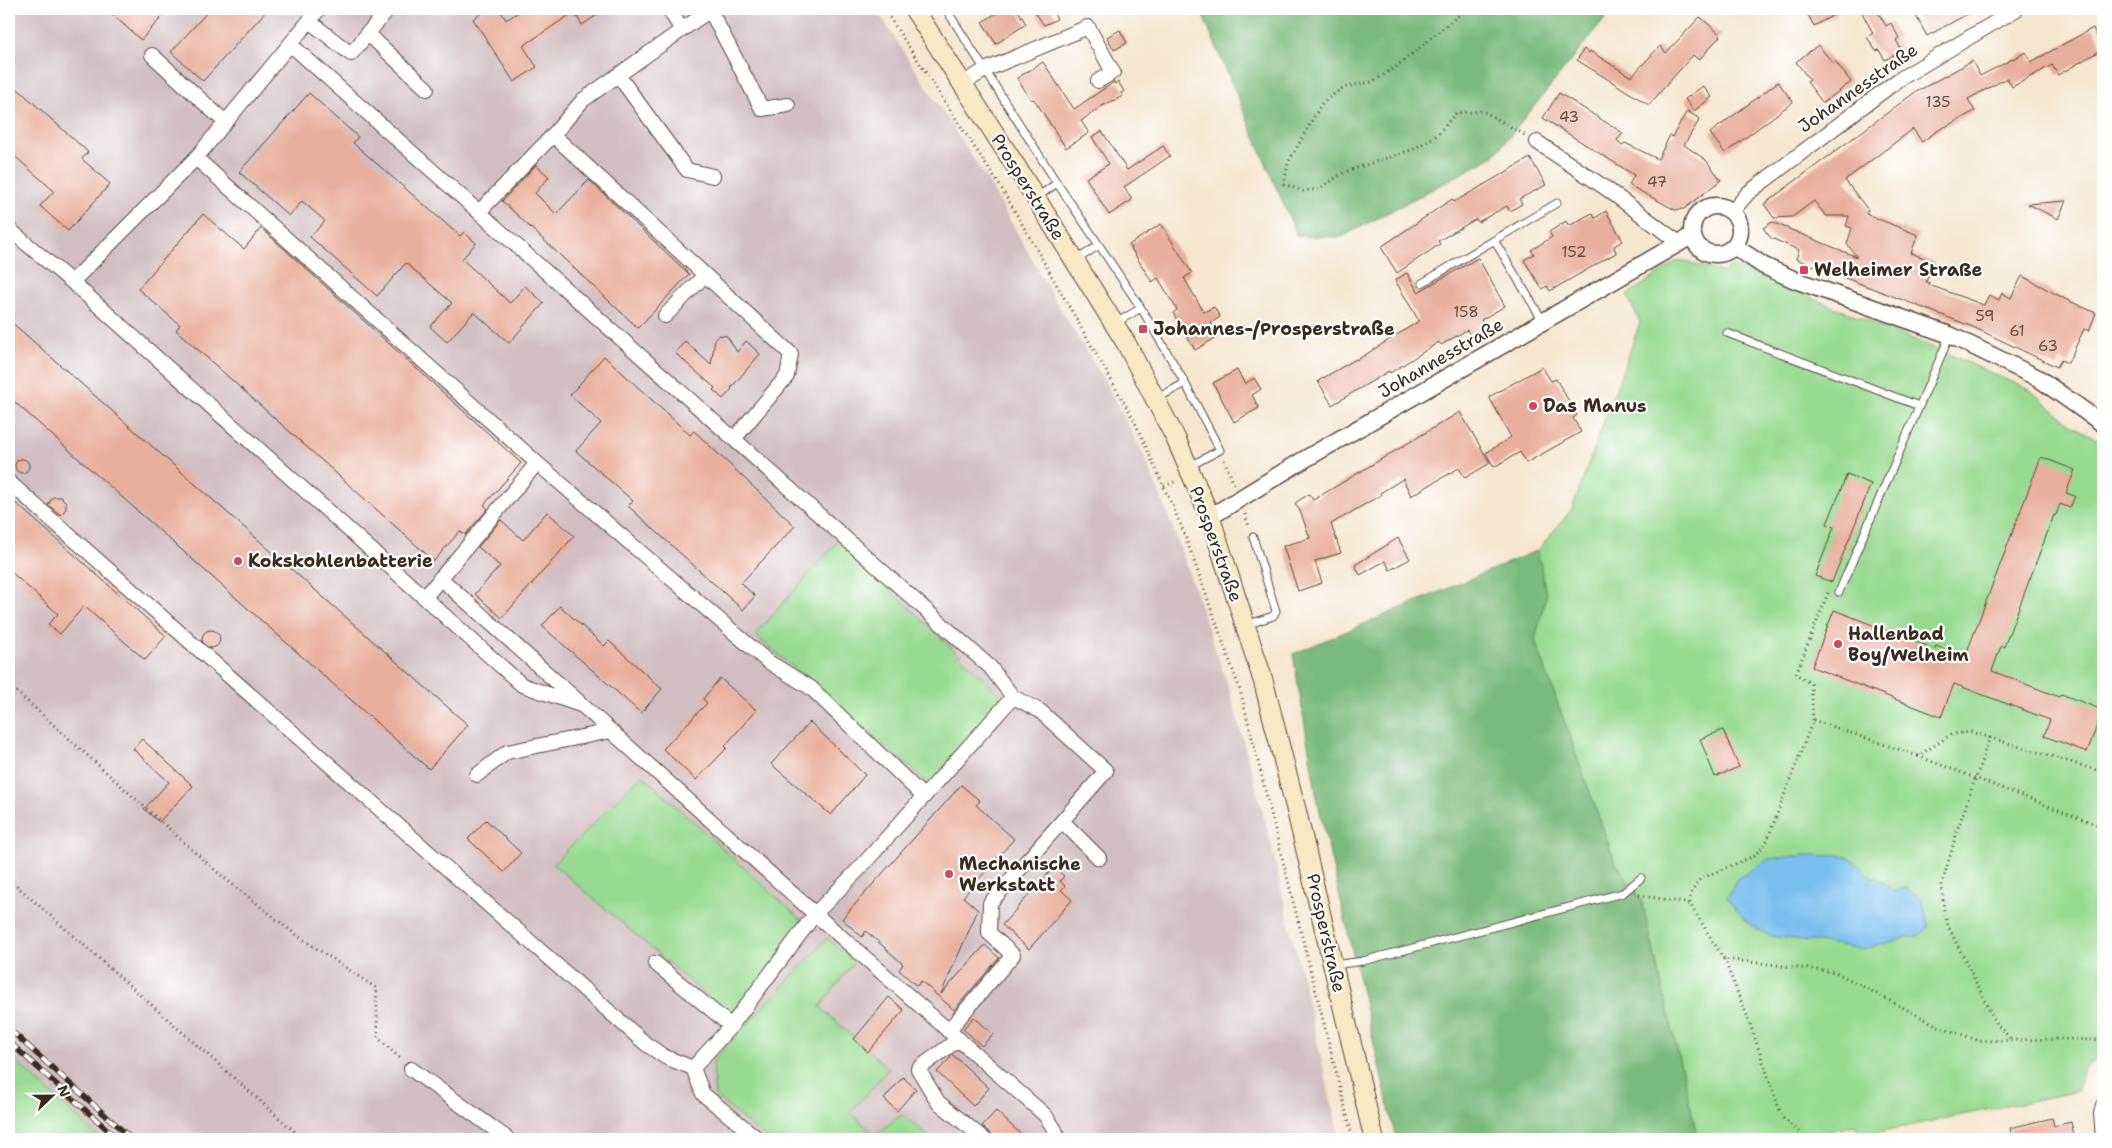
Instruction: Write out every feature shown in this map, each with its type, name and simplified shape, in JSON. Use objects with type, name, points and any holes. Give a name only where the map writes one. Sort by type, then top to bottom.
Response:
[{"type":"main road","name":"Prosperstraße","points":[[914,9],[1036,198],[1126,343],[1188,467],[1210,517],[1265,690],[1374,1139]]},
{"type":"street","points":[[319,9],[196,158],[72,282],[522,685],[583,706]]},
{"type":"street","points":[[309,21],[350,54],[388,9]]},
{"type":"street","points":[[670,9],[682,30]]},
{"type":"street","points":[[479,212],[583,100],[711,9],[762,109],[788,105]]},
{"type":"street","name":"Johannesstraße","points":[[1732,212],[1748,193],[1898,80],[2018,9]]},
{"type":"street","points":[[962,84],[985,70],[1088,27],[1113,72],[1098,81]]},
{"type":"street","points":[[367,33],[427,89]]},
{"type":"street","points":[[290,44],[990,667],[1013,697],[1040,711],[1106,771],[990,903],[989,933],[1013,955],[953,1035],[918,1069],[938,1102],[984,1139]]},
{"type":"street","points":[[152,55],[225,122]]},
{"type":"street","points":[[618,75],[687,170],[713,176]]},
{"type":"street","points":[[553,134],[791,354],[787,376],[734,439]]},
{"type":"street","points":[[1536,142],[1607,189],[1702,250],[1710,254],[1727,252],[1734,246],[1739,238],[1738,219],[1732,212],[1718,206],[1704,210],[1694,221],[1686,239]]},
{"type":"street","points":[[196,158],[537,463],[767,661],[811,688],[924,797]]},
{"type":"street","points":[[9,229],[84,293]]},
{"type":"street","name":"Johannesstraße","points":[[1210,517],[1300,462],[1686,239]]},
{"type":"street","points":[[1734,246],[1764,266],[1795,280],[1950,335],[2038,378],[2103,424]]},
{"type":"street","points":[[665,316],[705,275]]},
{"type":"street","points":[[424,597],[537,463]]},
{"type":"street","points":[[9,482],[646,1044],[665,1057],[693,1068],[703,1094],[758,1139]]},
{"type":"street","points":[[440,578],[815,914],[1045,1115],[1058,1139]]},
{"type":"street","points":[[693,1068],[731,1026],[815,914],[924,797],[1013,697]]},
{"type":"street","points":[[477,775],[507,752],[611,730]]},
{"type":"street","points":[[1063,822],[1099,858]]},
{"type":"street","points":[[655,963],[731,1026]]},
{"type":"street","points":[[411,1069],[508,1139]]},
{"type":"street","points":[[2103,1105],[2101,1114],[2103,1137]]},
{"type":"lane","points":[[946,9],[1141,308],[1185,383],[1220,450],[1188,467]]},
{"type":"lane","points":[[1036,198],[1058,183]]},
{"type":"lane","points":[[1422,283],[1557,203]]},
{"type":"lane","points":[[1494,240],[1544,322]]},
{"type":"lane","points":[[1075,261],[1099,245]]},
{"type":"lane","points":[[1114,324],[1141,308]]},
{"type":"lane","points":[[1727,333],[1919,406]]},
{"type":"lane","points":[[1839,592],[1950,335]]},
{"type":"lane","points":[[1155,400],[1185,383]]},
{"type":"lane","points":[[1245,626],[1273,616],[1276,611],[1253,537]]},
{"type":"lane","points":[[1333,965],[1363,960],[1623,893],[1640,878]]},
{"type":"path","points":[[884,9],[1002,189],[1134,420],[1183,530],[1240,690],[1352,1139]]},
{"type":"path","points":[[1466,9],[1388,72],[1372,82],[1344,87],[1322,103],[1288,163],[1284,184],[1303,191],[1319,189],[1345,172],[1414,149],[1437,135],[1456,113],[1483,111],[1536,142]]},
{"type":"path","points":[[1801,1139],[1800,1134],[1782,1117],[1748,1018],[1724,959],[1690,904],[1690,895],[1700,879],[1754,856],[1766,843],[1813,720],[1811,684],[1796,674],[1828,591],[1839,592]]},
{"type":"path","points":[[9,685],[217,872],[295,934],[376,988],[378,1038],[411,1069]]},
{"type":"path","points":[[1813,720],[1918,756],[2103,827]]},
{"type":"path","points":[[1918,756],[1952,734],[1971,732],[2103,772]]},
{"type":"path","points":[[1990,737],[1942,884],[1944,912],[1949,928],[1997,1025],[2012,1040]]},
{"type":"path","points":[[9,879],[303,1139]]},
{"type":"path","points":[[1623,893],[1690,904]]},
{"type":"path","points":[[1724,959],[1835,972],[1938,1026],[1980,1041],[2103,1039],[2103,1051]]},
{"type":"shaded area","points":[[9,9],[876,9],[989,183],[1055,300],[1106,383],[1145,458],[1175,533],[1229,689],[1267,828],[1340,1139],[101,1139],[9,1055]]},
{"type":"green space","points":[[1200,9],[1613,9],[1493,157],[1342,237],[1297,236]]},
{"type":"green space","points":[[1679,260],[1724,273],[1731,265],[1930,346],[2030,390],[2073,426],[2103,442],[2103,1059],[2092,1063],[2082,1074],[2079,1091],[1859,1136],[1856,1125],[1799,1139],[1698,1139],[1642,902],[1615,862],[1535,640],[1546,596],[1538,550],[1572,509],[1640,323],[1627,295]]},
{"type":"green space","points":[[839,540],[1004,698],[931,785],[755,635]]},
{"type":"green space","points":[[1538,550],[1546,596],[1535,640],[1615,862],[1642,902],[1698,1139],[1396,1139],[1317,799],[1293,654]]},
{"type":"green space","points":[[642,775],[807,925],[729,1015],[553,864]]},
{"type":"green space","points":[[827,938],[854,962],[820,1007],[889,1069],[850,1112],[875,1135],[902,1114],[931,1139],[767,1139],[715,1096],[713,1061]]},
{"type":"green space","points":[[9,1055],[21,1066],[101,1139],[9,1139]]},
{"type":"water","points":[[1805,855],[1848,856],[1868,875],[1886,884],[1894,892],[1906,888],[1922,900],[1929,926],[1919,936],[1908,937],[1862,950],[1841,945],[1770,936],[1749,924],[1727,898],[1737,879],[1769,859]]},
{"type":"building","points":[[106,9],[169,9],[141,40]]},
{"type":"building","points":[[210,9],[268,9],[203,81],[171,52]]},
{"type":"building","points":[[488,9],[499,9],[506,20],[523,9],[606,9],[582,25],[574,12],[523,46],[537,67],[514,82],[473,19]]},
{"type":"building","points":[[1003,9],[1017,9],[1026,24],[996,44],[982,22]]},
{"type":"building","points":[[1033,9],[1051,9],[1057,19],[1044,25]]},
{"type":"building","points":[[1805,9],[1844,9],[1814,26]]},
{"type":"building","points":[[1860,9],[1876,9],[1886,26],[1891,23],[1899,38],[1896,40],[1902,51],[1885,60],[1879,50],[1876,51],[1867,37],[1873,33]]},
{"type":"building","points":[[1929,9],[1977,9],[1927,36],[1916,16]]},
{"type":"building","points":[[1700,17],[1721,35],[1699,60],[1693,55],[1649,105],[1577,60],[1584,49],[1631,77],[1660,46],[1666,53]]},
{"type":"building","points":[[2093,28],[2103,49],[2058,75],[2052,65],[2012,87],[2007,78],[1968,99],[1975,111],[1937,131],[1922,142],[1913,129],[1845,180],[1868,210],[1866,214],[1918,235],[1911,253],[1934,262],[1926,282],[1930,283],[1929,285],[1984,305],[1989,295],[1999,300],[2002,293],[2011,298],[2022,276],[2096,313],[2089,331],[2084,329],[2068,363],[2061,360],[2057,367],[1973,327],[1796,259],[1799,250],[1771,238],[1763,228],[1772,222],[1857,257],[1847,244],[1852,228],[1846,226],[1849,216],[1826,216],[1814,201],[1792,217],[1774,218],[1764,204],[1914,93],[1972,61],[1980,76],[2026,52],[2031,62]]},
{"type":"building","points":[[1120,30],[1127,43],[1114,50],[1107,37]]},
{"type":"building","points":[[1818,45],[1833,63],[1835,61],[1851,82],[1823,103],[1807,82],[1810,80],[1796,62]]},
{"type":"building","points":[[1043,62],[1074,109],[1114,82],[1115,84],[1118,82],[1124,91],[1121,93],[1123,96],[1102,106],[1081,121],[1089,133],[1066,148],[1034,99],[1031,100],[1017,78]]},
{"type":"building","points":[[9,81],[88,152],[82,159],[110,184],[68,231],[40,206],[54,191],[9,151]]},
{"type":"building","points":[[1778,82],[1793,102],[1725,153],[1710,133]]},
{"type":"building","points":[[1703,86],[1712,97],[1694,111],[1685,99]]},
{"type":"building","points":[[309,93],[358,137],[353,143],[460,236],[464,232],[476,243],[462,259],[510,303],[525,286],[544,303],[509,343],[474,312],[447,342],[430,327],[452,303],[406,263],[377,296],[310,237],[325,221],[302,201],[289,216],[239,172]]},
{"type":"building","points":[[1559,93],[1623,133],[1617,140],[1622,145],[1625,143],[1658,159],[1670,135],[1672,137],[1687,111],[1700,119],[1684,145],[1706,160],[1721,180],[1684,209],[1675,210],[1629,185],[1634,175],[1543,118]]},
{"type":"building","points":[[1102,131],[1127,170],[1163,146],[1170,156],[1124,187],[1132,200],[1109,215],[1086,178],[1109,164],[1092,137]]},
{"type":"building","points":[[1530,158],[1546,185],[1519,199],[1522,204],[1510,211],[1507,206],[1478,222],[1476,219],[1438,241],[1440,244],[1397,273],[1381,247],[1452,199],[1454,202]]},
{"type":"building","points":[[536,165],[549,177],[535,193],[556,214],[589,180],[689,274],[638,328],[502,201]]},
{"type":"building","points":[[2066,201],[2058,219],[2028,204]]},
{"type":"building","points":[[1606,211],[1623,241],[1614,246],[1616,253],[1550,291],[1547,286],[1542,289],[1524,260],[1534,254],[1531,250],[1552,237],[1549,232],[1566,221],[1569,226],[1592,213],[1595,218]]},
{"type":"building","points":[[203,214],[244,249],[261,228],[521,463],[484,505],[488,509],[465,535],[460,531],[434,561],[176,330],[180,325],[138,289]]},
{"type":"building","points":[[1161,224],[1192,273],[1184,278],[1204,312],[1214,307],[1220,317],[1211,323],[1219,336],[1195,350],[1173,313],[1177,310],[1158,278],[1152,282],[1129,245]]},
{"type":"building","points":[[1478,258],[1505,306],[1481,320],[1485,328],[1471,336],[1467,330],[1441,345],[1439,342],[1390,373],[1389,371],[1332,405],[1318,381],[1357,360],[1419,321],[1395,280],[1407,273],[1418,292]]},
{"type":"building","name":"Kokskohlenbatterie","points":[[9,320],[468,725],[429,769],[9,397]]},
{"type":"building","points":[[719,335],[727,336],[737,352],[746,341],[760,354],[723,399],[713,390],[715,388],[675,353],[685,341],[711,365],[715,339]]},
{"type":"building","points":[[604,356],[690,435],[694,431],[795,526],[741,583],[755,596],[743,610],[628,506],[633,501],[576,451],[601,423],[570,395]]},
{"type":"building","name":"Das Manus","points":[[1542,367],[1551,381],[1556,379],[1577,415],[1573,418],[1581,432],[1526,463],[1520,452],[1494,467],[1486,453],[1511,437],[1489,397]]},
{"type":"building","points":[[1237,370],[1245,384],[1254,378],[1261,389],[1252,395],[1259,408],[1234,422],[1213,383]]},
{"type":"building","points":[[1460,412],[1490,463],[1465,478],[1459,468],[1411,496],[1403,479],[1380,493],[1381,495],[1331,524],[1341,553],[1315,561],[1322,583],[1298,591],[1283,546],[1310,538],[1295,503],[1309,494],[1313,500]]},
{"type":"building","points":[[2041,457],[2075,470],[2066,493],[2075,496],[2070,508],[2060,504],[2056,515],[2054,515],[2004,647],[2001,646],[1992,671],[2059,697],[2061,694],[2103,710],[2087,752],[2044,736],[2050,720],[1954,684],[1941,717],[1812,667],[1834,610],[1935,649],[1936,646],[1965,657]]},
{"type":"building","points":[[19,459],[25,459],[29,466],[25,473],[19,473],[15,469],[15,463]]},
{"type":"building","points":[[1847,474],[1871,484],[1832,582],[1815,576],[1834,527],[1827,524]]},
{"type":"building","points":[[9,497],[166,636],[145,660],[84,606],[60,634],[48,624],[58,614],[9,570]]},
{"type":"building","points":[[53,497],[61,497],[66,502],[66,509],[61,515],[48,505]]},
{"type":"building","points":[[547,512],[574,536],[502,618],[475,594],[500,566],[478,547],[501,520],[523,540]]},
{"type":"building","points":[[1398,538],[1410,559],[1390,570],[1385,561],[1360,575],[1355,565]]},
{"type":"building","points":[[560,606],[604,646],[609,641],[662,689],[641,713],[542,626]]},
{"type":"building","points":[[211,630],[217,633],[220,639],[217,645],[211,648],[205,645],[202,639],[205,633]]},
{"type":"building","points":[[720,678],[756,710],[725,746],[727,748],[696,780],[663,749],[707,703],[703,699]]},
{"type":"building","points":[[810,722],[865,775],[831,815],[771,764]]},
{"type":"building","points":[[1723,730],[1739,767],[1715,777],[1700,739]]},
{"type":"building","points":[[142,739],[193,786],[159,822],[144,809],[169,782],[133,749]]},
{"type":"building","points":[[961,785],[980,801],[976,805],[1014,839],[963,897],[978,910],[941,994],[985,945],[999,958],[954,1010],[921,981],[917,986],[899,970],[903,964],[866,931],[862,937],[842,919]]},
{"type":"building","points":[[486,820],[521,853],[504,872],[468,839]]},
{"type":"building","points":[[1054,867],[1064,876],[1060,881],[1065,886],[1061,890],[1072,900],[1029,949],[1002,925]]},
{"type":"building","points":[[889,997],[904,1010],[868,1052],[854,1039]]},
{"type":"building","points":[[974,1017],[993,1034],[982,1046],[963,1029]]},
{"type":"building","points":[[953,1055],[989,1088],[973,1106],[937,1072]]},
{"type":"building","points":[[903,1077],[916,1089],[897,1111],[884,1099]]},
{"type":"building","points":[[996,1111],[1026,1139],[996,1139],[982,1126]]},
{"type":"building","points":[[2052,1118],[2054,1126],[2071,1122],[2075,1139],[2013,1139],[2010,1128]]},
{"type":"railway","points":[[9,1029],[132,1139]]},
{"type":"railway","points":[[9,1042],[118,1139]]},
{"type":"place","name":"Welheimer Straße","points":[[1804,270]]},
{"type":"place","name":"Johannes-/Prosperstraße","points":[[1143,329]]},
{"type":"place","name":"Das Manus","points":[[1533,406]]},
{"type":"place","name":"Kokskohlenbatterie","points":[[238,561]]},
{"type":"place","name":"Hallenbad Boy/Welheim","points":[[1838,644]]},
{"type":"place","name":"Mechanische Werkstatt","points":[[949,874]]}]
